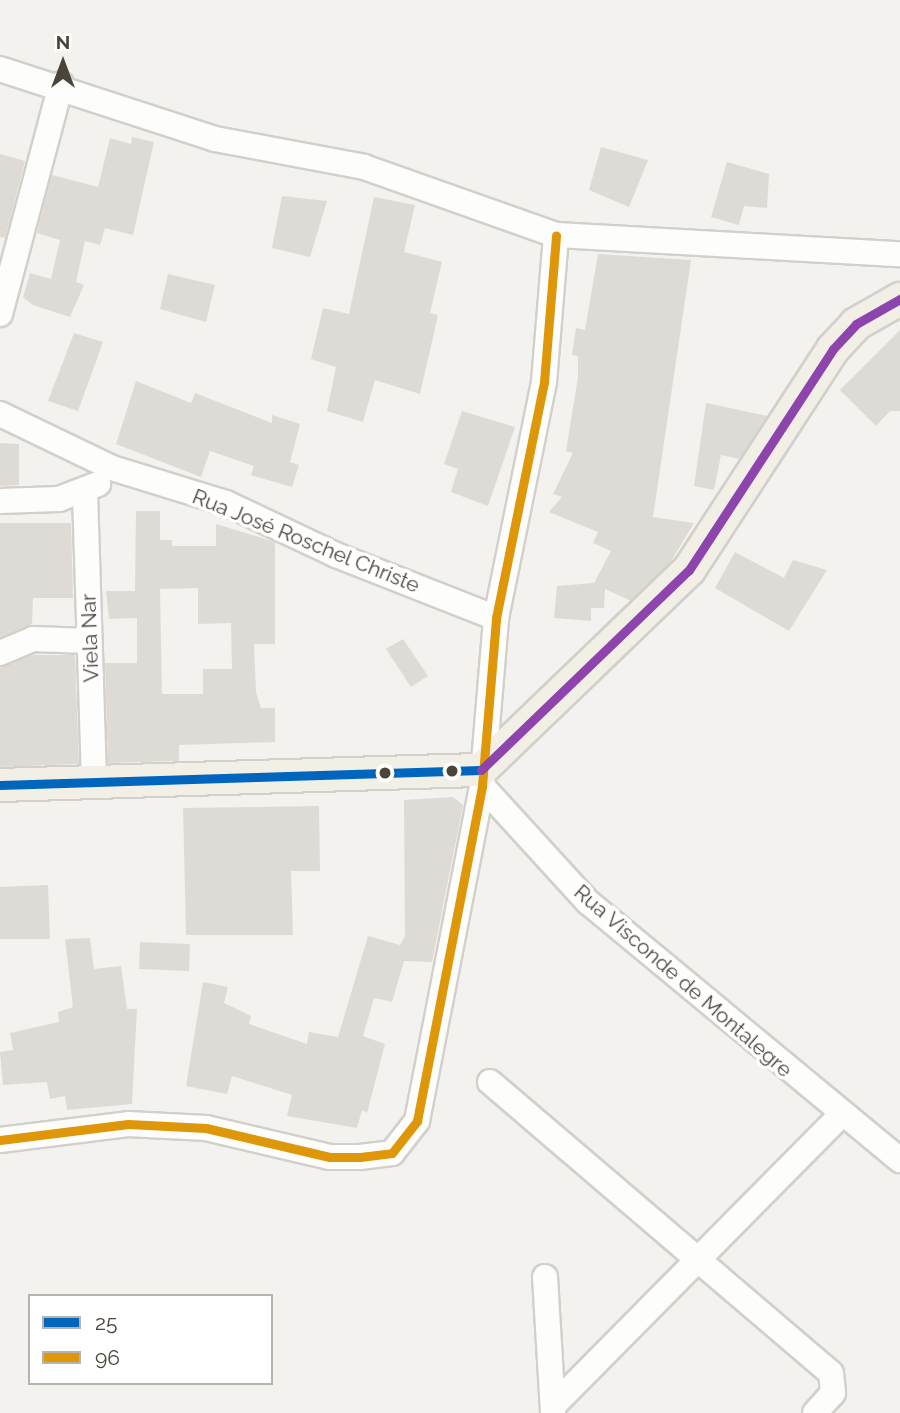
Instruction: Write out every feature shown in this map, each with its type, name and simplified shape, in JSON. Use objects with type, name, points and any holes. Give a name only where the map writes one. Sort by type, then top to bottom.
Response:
[{"type":"main road","points":[[0,785],[481,778],[551,695],[689,570],[833,349],[856,324],[900,299]]},
{"type":"street","points":[[0,69],[61,84],[215,139],[364,167],[556,235],[900,254]]},
{"type":"street","points":[[0,314],[61,84]]},
{"type":"street","points":[[0,1140],[128,1124],[206,1128],[330,1157],[392,1153],[417,1121],[481,778],[496,618],[544,382],[556,235]]},
{"type":"street","name":"Rua José Roschel Christe","points":[[0,414],[112,468],[226,503],[336,555],[496,618]]},
{"type":"street","points":[[0,501],[85,493],[112,468]]},
{"type":"street","name":"Viela Nar","points":[[85,493],[94,784]]},
{"type":"street","points":[[0,653],[33,639],[89,641]]},
{"type":"street","name":"Rua Visconde de Montalegre","points":[[481,778],[588,902],[841,1115],[900,1160]]},
{"type":"street","points":[[490,1082],[831,1373],[833,1393],[815,1413]]},
{"type":"street","points":[[553,1409],[841,1115]]},
{"type":"street","points":[[545,1277],[553,1409]]},
{"type":"building","points":[[132,137],[154,142],[133,235],[105,228],[100,245],[85,241],[76,282],[84,285],[70,317],[33,305],[23,297],[30,273],[51,279],[60,240],[37,233],[52,175],[98,187],[110,138],[131,144]]},
{"type":"building","points":[[601,147],[648,160],[629,207],[589,190]]},
{"type":"building","points":[[0,154],[25,161],[5,238],[0,237]]},
{"type":"building","points":[[727,162],[769,174],[767,208],[744,206],[739,225],[711,217]]},
{"type":"building","points":[[282,196],[327,201],[310,257],[272,248]]},
{"type":"building","points":[[374,197],[415,205],[404,252],[442,262],[430,313],[438,315],[420,394],[375,380],[363,422],[327,411],[336,367],[311,359],[323,308],[349,314]]},
{"type":"building","points":[[598,254],[691,260],[653,517],[694,523],[670,563],[631,601],[605,589],[604,608],[591,608],[591,621],[554,618],[557,586],[594,583],[611,551],[593,543],[598,532],[549,512],[562,497],[553,494],[573,453],[566,451],[578,377],[578,356],[572,355],[576,328],[585,330]]},
{"type":"building","points":[[168,274],[215,285],[206,322],[160,309]]},
{"type":"building","points":[[900,330],[900,411],[890,411],[876,426],[840,390]]},
{"type":"building","points":[[74,333],[103,342],[78,411],[48,401]]},
{"type":"building","points":[[136,381],[191,403],[195,393],[272,423],[272,415],[300,424],[290,462],[299,465],[292,487],[251,475],[254,466],[210,451],[201,477],[116,444]]},
{"type":"building","points":[[706,403],[768,416],[739,459],[721,455],[714,490],[694,486]]},
{"type":"building","points":[[462,411],[515,427],[488,506],[451,492],[458,469],[444,464]]},
{"type":"building","points":[[0,443],[19,444],[19,485],[0,486]]},
{"type":"building","points":[[136,511],[160,511],[160,540],[172,540],[172,546],[216,546],[216,524],[275,542],[275,644],[254,644],[256,692],[261,708],[275,708],[275,742],[179,745],[179,761],[108,763],[105,663],[137,663],[137,618],[109,619],[106,591],[135,591]],"holes":[[[198,588],[198,624],[231,623],[232,669],[203,669],[203,694],[162,694],[160,589]]]},
{"type":"building","points":[[0,523],[71,523],[73,598],[33,598],[32,624],[0,637]]},
{"type":"building","points":[[735,552],[784,578],[793,560],[827,570],[789,631],[715,588]]},
{"type":"building","points":[[403,639],[428,676],[411,687],[386,649]]},
{"type":"building","points":[[33,655],[75,655],[79,764],[0,767],[0,668]]},
{"type":"building","points":[[453,797],[463,805],[432,962],[404,961],[392,1002],[374,998],[363,1036],[385,1044],[367,1113],[362,1110],[357,1128],[287,1116],[292,1095],[232,1076],[227,1094],[186,1086],[203,982],[228,987],[224,1003],[251,1016],[249,1024],[307,1044],[309,1032],[338,1037],[368,936],[400,945],[405,936],[404,800]]},
{"type":"building","points":[[319,806],[320,871],[291,871],[293,935],[186,935],[183,808]]},
{"type":"building","points":[[48,885],[50,939],[0,939],[0,887]]},
{"type":"building","points":[[90,938],[94,969],[121,966],[127,1009],[137,1009],[132,1104],[67,1110],[65,1096],[50,1099],[47,1082],[3,1085],[0,1052],[13,1050],[10,1033],[59,1022],[58,1012],[73,1007],[65,939]]},
{"type":"building","points":[[140,942],[190,944],[189,971],[139,969]]},
{"type":"transit line","name":"96","points":[[0,1140],[128,1124],[206,1128],[330,1157],[360,1157],[392,1153],[417,1121],[482,786],[496,618],[544,382],[556,235]]},
{"type":"transit line","points":[[481,770],[689,570],[833,349],[856,324],[900,299]]},
{"type":"transit line","name":"25","points":[[0,785],[481,770]]}]
